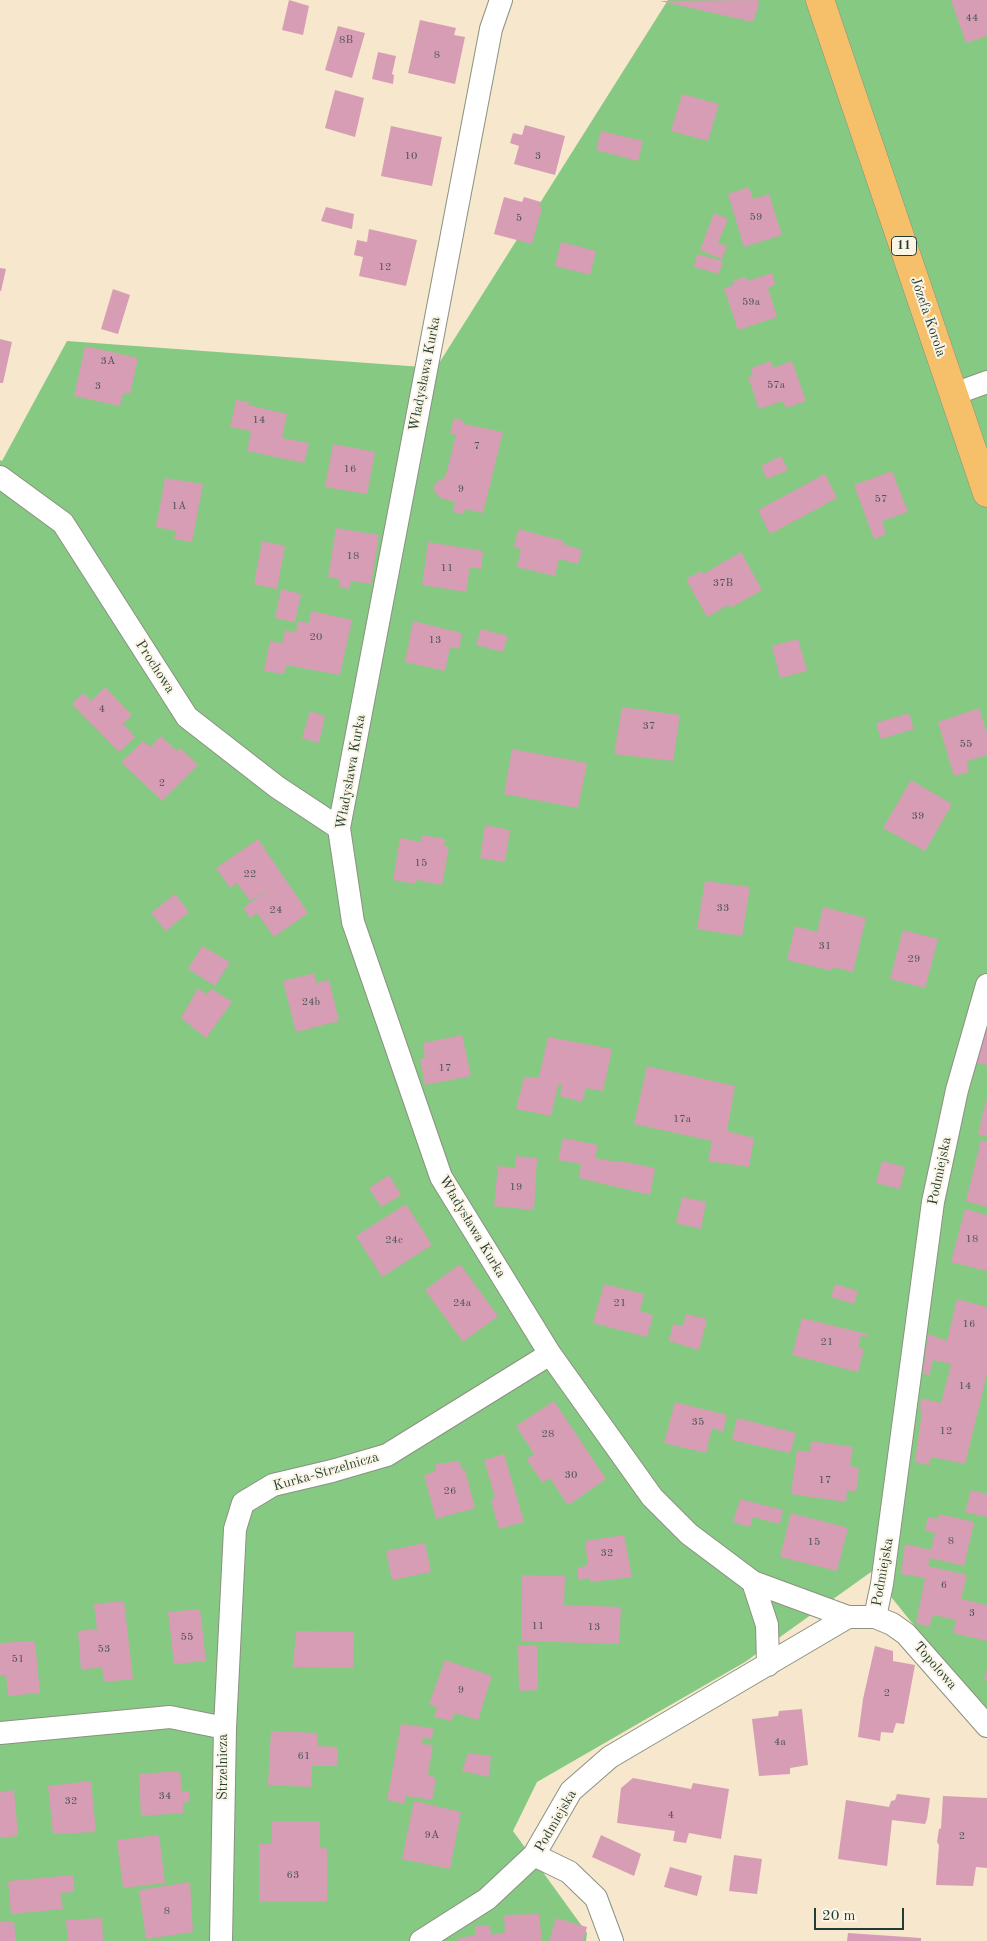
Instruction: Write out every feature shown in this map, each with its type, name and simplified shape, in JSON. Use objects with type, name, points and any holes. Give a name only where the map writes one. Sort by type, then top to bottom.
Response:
[{"type":"highway","name":"Józefa Korola","points":[[820,0],[987,493]]},
{"type":"street","name":"Władysława Kurka","points":[[501,0],[491,29],[339,828],[353,922],[441,1177],[550,1354],[652,1497],[689,1534],[753,1582],[848,1617]]},
{"type":"street","points":[[954,394],[987,382]]},
{"type":"street","name":"Prochowa","points":[[0,478],[62,524],[187,717],[277,787],[339,828]]},
{"type":"street","name":"Podmiejska","points":[[612,1941],[596,1898],[569,1872],[534,1856],[571,1790],[610,1757],[848,1617],[875,1617],[882,1584],[933,1202],[957,1090],[987,985]]},
{"type":"street","name":"Kurka-Strzelnicza","points":[[225,1728],[235,1529],[244,1503],[273,1485],[388,1455],[550,1354]]},
{"type":"street","points":[[753,1582],[767,1625],[768,1664]]},
{"type":"street","name":"Topolowa","points":[[875,1617],[892,1624],[906,1634],[987,1726]]},
{"type":"street","name":"Strzelnicza","points":[[0,1734],[170,1717],[225,1728],[221,1941]]},
{"type":"street","points":[[421,1941],[487,1899],[534,1856]]},
{"type":"green space","points":[[668,0],[987,0],[987,1716],[871,1572],[745,1662],[537,1782],[513,1831],[587,1933],[586,1941],[0,1941],[0,460],[2,461],[67,341],[436,368]]},
{"type":"building","points":[[289,0],[309,6],[303,35],[282,30]]},
{"type":"building","points":[[758,0],[759,4],[753,22],[660,1]]},
{"type":"building","points":[[951,0],[987,0],[987,36],[966,43]]},
{"type":"building","points":[[420,20],[456,28],[454,35],[465,37],[455,84],[408,73]]},
{"type":"building","points":[[338,26],[365,33],[352,78],[325,70]]},
{"type":"building","points":[[378,52],[396,56],[392,74],[394,75],[393,84],[372,79]]},
{"type":"building","points":[[335,90],[364,98],[355,137],[325,128]]},
{"type":"building","points":[[682,94],[719,104],[708,141],[671,131]]},
{"type":"building","points":[[525,125],[565,136],[555,175],[514,164],[519,146],[510,143],[513,133],[522,135]]},
{"type":"building","points":[[391,126],[442,137],[432,186],[381,176]]},
{"type":"building","points":[[601,131],[643,141],[638,161],[596,150]]},
{"type":"building","points":[[749,187],[753,199],[769,194],[782,235],[744,247],[728,194]]},
{"type":"building","points":[[504,197],[522,202],[524,197],[541,202],[539,206],[542,207],[532,244],[494,234]]},
{"type":"building","points":[[326,207],[354,214],[352,229],[321,221]]},
{"type":"building","points":[[714,213],[728,219],[718,243],[727,246],[722,259],[700,250]]},
{"type":"building","points":[[369,229],[417,240],[406,286],[359,276],[363,257],[354,255],[357,240],[367,242]]},
{"type":"building","points":[[561,242],[596,251],[590,275],[555,266]]},
{"type":"building","points":[[697,254],[723,261],[719,274],[694,267]]},
{"type":"building","points":[[0,268],[6,269],[1,291],[0,291]]},
{"type":"building","points":[[772,273],[775,283],[768,288],[777,317],[738,330],[724,288],[734,285],[732,281],[746,277],[747,281]]},
{"type":"building","points":[[113,289],[130,295],[118,334],[101,329]]},
{"type":"building","points":[[0,339],[12,342],[3,383],[0,383]]},
{"type":"building","points":[[85,346],[138,358],[130,394],[123,393],[120,406],[74,396]]},
{"type":"building","points":[[771,361],[773,368],[792,361],[806,401],[786,408],[783,401],[759,409],[748,377],[753,375],[751,368]]},
{"type":"building","points":[[236,400],[249,402],[248,405],[287,414],[282,438],[309,443],[304,463],[247,451],[251,431],[230,427]]},
{"type":"building","points":[[454,418],[464,421],[464,424],[503,432],[483,513],[465,509],[464,514],[453,512],[455,502],[440,498],[434,491],[435,483],[445,477],[449,463],[456,435],[450,433]]},
{"type":"building","points":[[333,444],[375,452],[367,494],[325,487]]},
{"type":"building","points":[[781,456],[788,470],[767,479],[761,466]]},
{"type":"building","points":[[892,471],[908,512],[882,521],[886,534],[874,539],[854,485]]},
{"type":"building","points":[[825,474],[837,498],[770,534],[758,510]]},
{"type":"building","points":[[165,478],[203,484],[192,542],[174,539],[176,531],[156,527]]},
{"type":"building","points":[[336,528],[379,535],[371,584],[351,581],[349,589],[339,587],[340,579],[328,577]]},
{"type":"building","points":[[518,529],[564,541],[563,544],[582,550],[578,564],[559,559],[555,576],[517,567],[521,549],[514,547]]},
{"type":"building","points":[[262,541],[285,546],[277,589],[254,584]]},
{"type":"building","points":[[428,542],[483,551],[481,569],[470,567],[466,592],[422,585]]},
{"type":"building","points":[[741,552],[762,590],[730,608],[728,605],[707,617],[686,579],[701,571],[703,574]]},
{"type":"building","points":[[281,589],[301,594],[295,622],[275,618]]},
{"type":"building","points":[[311,611],[352,620],[340,675],[286,665],[284,674],[264,671],[270,641],[294,646],[282,643],[285,630],[296,632],[298,621],[309,623]]},
{"type":"building","points":[[413,621],[462,633],[459,649],[450,647],[445,671],[405,662]]},
{"type":"building","points":[[481,629],[508,636],[503,652],[476,645]]},
{"type":"building","points":[[798,639],[807,671],[780,678],[772,646]]},
{"type":"building","points":[[105,687],[132,715],[123,724],[135,737],[119,752],[72,704],[83,693],[91,701]]},
{"type":"building","points":[[622,707],[680,715],[673,761],[614,754]]},
{"type":"building","points":[[979,708],[987,733],[987,755],[967,761],[969,772],[954,776],[938,722]]},
{"type":"building","points":[[310,711],[325,716],[319,743],[302,738]]},
{"type":"building","points":[[909,713],[914,729],[881,739],[876,723]]},
{"type":"building","points":[[161,736],[177,751],[180,748],[198,765],[162,801],[121,762],[143,741],[150,747]]},
{"type":"building","points":[[512,749],[587,763],[578,808],[504,794]]},
{"type":"building","points":[[911,780],[952,804],[925,851],[883,828]]},
{"type":"building","points":[[485,825],[510,830],[505,862],[480,858]]},
{"type":"building","points":[[422,835],[445,839],[444,846],[449,847],[442,885],[416,880],[415,884],[393,880],[400,838],[421,842]]},
{"type":"building","points":[[258,839],[308,913],[274,937],[257,913],[250,918],[243,908],[270,888],[250,901],[237,883],[230,888],[216,868]]},
{"type":"building","points":[[705,881],[750,887],[742,936],[697,929]]},
{"type":"building","points":[[175,894],[189,912],[166,931],[151,913]]},
{"type":"building","points":[[823,907],[866,918],[853,972],[833,967],[832,971],[787,960],[795,926],[817,932]]},
{"type":"building","points":[[903,930],[938,939],[925,988],[890,979]]},
{"type":"building","points":[[202,946],[230,962],[215,986],[188,969]]},
{"type":"building","points":[[314,973],[316,983],[329,980],[339,1021],[296,1032],[283,981]]},
{"type":"building","points":[[198,988],[206,994],[212,989],[232,1002],[206,1038],[181,1018]]},
{"type":"building","points":[[987,1026],[987,1065],[977,1063]]},
{"type":"building","points":[[462,1035],[471,1076],[425,1085],[420,1059],[425,1057],[423,1043]]},
{"type":"building","points":[[548,1037],[612,1049],[603,1091],[586,1088],[582,1102],[560,1096],[562,1084],[558,1085],[551,1116],[516,1109],[524,1077],[539,1077]]},
{"type":"building","points":[[647,1066],[735,1086],[727,1131],[754,1138],[749,1167],[708,1161],[712,1141],[634,1124]]},
{"type":"building","points":[[987,1101],[987,1137],[978,1134]]},
{"type":"building","points":[[563,1138],[598,1145],[595,1158],[655,1168],[650,1195],[579,1178],[581,1164],[558,1160]]},
{"type":"building","points":[[981,1140],[987,1142],[987,1207],[966,1201]]},
{"type":"building","points":[[516,1156],[537,1158],[534,1210],[494,1206],[498,1166],[515,1168]]},
{"type":"building","points":[[882,1161],[905,1167],[900,1189],[876,1183]]},
{"type":"building","points":[[389,1175],[401,1195],[381,1207],[369,1188]]},
{"type":"building","points":[[682,1197],[706,1202],[701,1229],[676,1223]]},
{"type":"building","points":[[406,1204],[432,1245],[382,1277],[356,1236]]},
{"type":"building","points":[[965,1209],[987,1215],[987,1271],[951,1262]]},
{"type":"building","points":[[460,1264],[498,1316],[463,1342],[425,1290]]},
{"type":"building","points":[[604,1284],[644,1294],[640,1311],[653,1315],[647,1337],[593,1323]]},
{"type":"building","points":[[835,1284],[858,1291],[854,1304],[831,1297]]},
{"type":"building","points":[[957,1299],[987,1307],[987,1374],[965,1464],[931,1457],[929,1465],[915,1462],[922,1411],[920,1409],[921,1398],[941,1403],[951,1364],[933,1360],[929,1376],[923,1373],[928,1334],[947,1341]]},
{"type":"building","points":[[686,1314],[707,1319],[699,1350],[669,1341],[673,1324],[683,1326]]},
{"type":"building","points":[[802,1318],[867,1334],[867,1337],[861,1335],[858,1348],[864,1349],[858,1372],[792,1355]]},
{"type":"building","points":[[554,1401],[606,1479],[570,1504],[567,1504],[550,1478],[543,1483],[535,1472],[527,1459],[534,1454],[516,1426]]},
{"type":"building","points":[[675,1402],[727,1415],[723,1432],[712,1428],[706,1453],[664,1443]]},
{"type":"building","points":[[737,1418],[796,1433],[790,1453],[732,1440]]},
{"type":"building","points":[[811,1441],[853,1447],[850,1465],[859,1469],[856,1492],[847,1490],[846,1502],[791,1494],[797,1450],[810,1452]]},
{"type":"building","points":[[504,1454],[524,1522],[499,1529],[491,1500],[495,1497],[484,1460]]},
{"type":"building","points":[[459,1461],[462,1469],[465,1470],[475,1508],[436,1519],[424,1475],[436,1471],[436,1464]]},
{"type":"building","points":[[971,1490],[987,1494],[987,1517],[965,1512]]},
{"type":"building","points":[[740,1499],[783,1510],[780,1524],[753,1517],[750,1527],[733,1522]]},
{"type":"building","points":[[791,1513],[848,1528],[837,1571],[780,1557]]},
{"type":"building","points":[[939,1514],[974,1522],[964,1566],[930,1558],[928,1566],[967,1575],[961,1599],[987,1605],[987,1641],[953,1633],[956,1620],[933,1615],[929,1627],[916,1623],[925,1578],[901,1574],[905,1544],[931,1550],[935,1533],[925,1530],[928,1517],[938,1519]]},
{"type":"building","points":[[624,1535],[632,1577],[591,1582],[589,1578],[578,1580],[578,1568],[588,1565],[585,1541]]},
{"type":"building","points":[[425,1543],[431,1572],[392,1580],[386,1551]]},
{"type":"building","points":[[522,1575],[565,1576],[564,1605],[621,1607],[619,1644],[521,1641]]},
{"type":"building","points":[[124,1601],[133,1679],[104,1682],[102,1667],[81,1670],[78,1631],[97,1629],[94,1604]]},
{"type":"building","points":[[200,1609],[206,1661],[174,1664],[168,1612]]},
{"type":"building","points":[[296,1631],[354,1632],[353,1668],[293,1667]]},
{"type":"building","points":[[35,1641],[40,1693],[8,1696],[6,1675],[0,1675],[0,1643]]},
{"type":"building","points":[[518,1646],[537,1646],[538,1690],[519,1691]]},
{"type":"building","points":[[875,1646],[893,1651],[893,1661],[915,1665],[904,1724],[896,1723],[893,1733],[881,1732],[880,1741],[858,1737],[863,1699]]},
{"type":"building","points":[[445,1660],[492,1676],[478,1720],[455,1713],[451,1721],[434,1717],[437,1707],[429,1704]]},
{"type":"building","points":[[987,1669],[987,1681],[984,1680]]},
{"type":"building","points":[[802,1709],[808,1765],[790,1768],[790,1774],[759,1776],[752,1719],[778,1716],[779,1711]]},
{"type":"building","points":[[401,1724],[433,1728],[432,1739],[423,1738],[422,1744],[433,1745],[428,1775],[436,1778],[432,1800],[406,1796],[404,1804],[387,1800]]},
{"type":"building","points":[[271,1731],[317,1733],[317,1746],[338,1747],[337,1766],[312,1766],[311,1787],[268,1785]]},
{"type":"building","points":[[468,1753],[491,1756],[489,1777],[462,1771]]},
{"type":"building","points":[[180,1771],[182,1791],[189,1791],[189,1801],[183,1803],[183,1813],[141,1816],[139,1774]]},
{"type":"building","points":[[633,1778],[691,1789],[693,1783],[729,1789],[721,1839],[689,1833],[686,1843],[673,1841],[675,1831],[617,1823],[621,1788]]},
{"type":"building","points":[[91,1781],[96,1832],[53,1834],[48,1786]]},
{"type":"building","points":[[14,1790],[18,1836],[0,1838],[0,1792]]},
{"type":"building","points":[[897,1794],[930,1798],[925,1824],[892,1820],[887,1866],[838,1859],[846,1800],[889,1807]]},
{"type":"building","points":[[943,1796],[987,1798],[987,1868],[976,1867],[973,1886],[936,1885],[939,1845],[937,1842],[939,1829],[941,1828]]},
{"type":"building","points":[[414,1801],[461,1812],[450,1869],[402,1859]]},
{"type":"building","points":[[272,1821],[320,1821],[320,1847],[327,1849],[327,1901],[259,1901],[259,1844],[272,1844]]},
{"type":"building","points":[[159,1835],[165,1883],[123,1888],[117,1840]]},
{"type":"building","points":[[601,1835],[641,1854],[634,1876],[592,1857]]},
{"type":"building","points":[[734,1855],[762,1859],[757,1894],[729,1891]]},
{"type":"building","points":[[670,1867],[702,1876],[697,1896],[664,1887]]},
{"type":"building","points":[[73,1875],[74,1892],[60,1893],[63,1909],[11,1914],[8,1881]]},
{"type":"building","points":[[190,1882],[193,1932],[146,1939],[139,1890]]},
{"type":"building","points":[[539,1914],[542,1941],[456,1941],[460,1938],[475,1935],[475,1926],[489,1925],[492,1935],[505,1932],[504,1915]]},
{"type":"building","points":[[102,1918],[103,1941],[68,1941],[66,1920]]},
{"type":"building","points":[[556,1918],[587,1927],[583,1941],[549,1941]]},
{"type":"building","points":[[0,1922],[14,1922],[16,1941],[0,1941]]},
{"type":"building","points":[[848,1933],[921,1938],[921,1941],[847,1941]]}]
